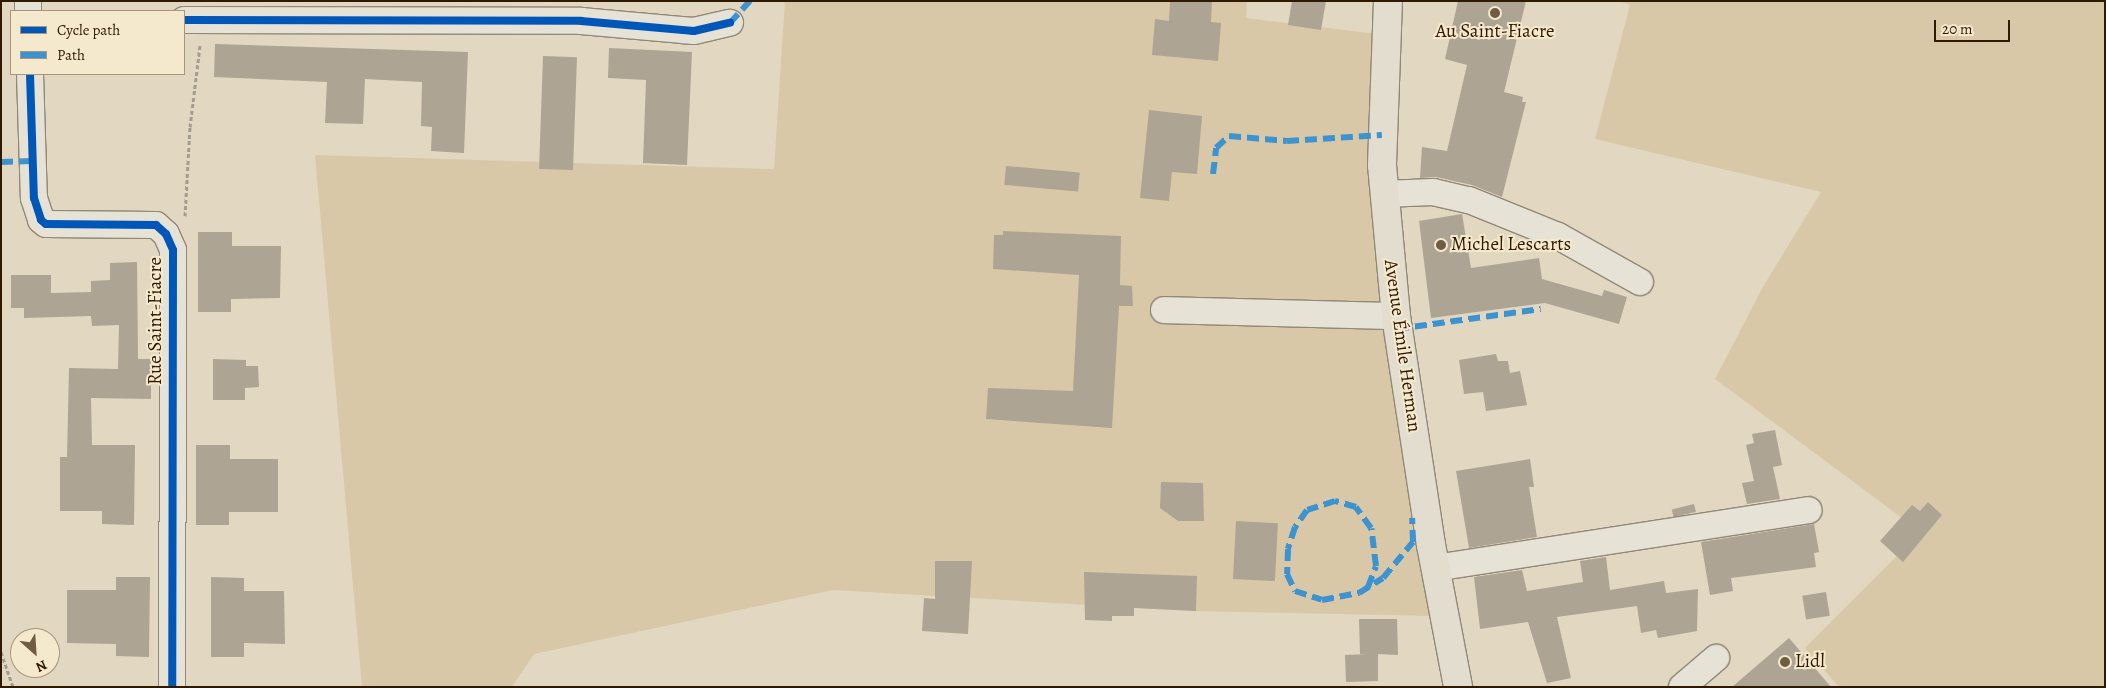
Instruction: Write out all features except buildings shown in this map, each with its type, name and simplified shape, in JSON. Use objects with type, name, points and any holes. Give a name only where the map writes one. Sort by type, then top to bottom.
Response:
[{"type":"main road","name":"Avenue Émile Herman","points":[[1388,1],[1382,99],[1384,194],[1396,316],[1435,568],[1458,687]]},
{"type":"main road","points":[[1414,441],[1410,486],[1412,518],[1442,687]]},
{"type":"street","points":[[193,20],[581,11],[694,32],[730,23]]},
{"type":"street","name":"Rue Saint-Fiacre","points":[[30,75],[34,198],[36,210],[46,224],[156,225],[166,234],[173,250],[172,687]]},
{"type":"street","points":[[1384,194],[1433,192],[1469,200],[1558,236],[1640,282]]},
{"type":"street","points":[[1164,310],[1396,316]]},
{"type":"street","points":[[1435,568],[1809,510]]},
{"type":"street","points":[[1682,687],[1716,658]]},
{"type":"path","points":[[173,250],[185,220],[193,20]]},
{"type":"path","points":[[1,652],[13,687]]},
{"type":"shaded area","points":[[785,1],[1247,1],[1246,18],[1386,35],[1412,518],[1430,616],[1193,611],[833,590],[534,654],[512,687],[362,687],[315,155],[774,169]]},
{"type":"shaded area","points":[[1619,1],[2105,1],[2105,687],[1839,687],[1805,648],[1921,532],[1715,379],[1764,285],[1821,192],[1595,139],[1630,5]]},
{"type":"marked path","points":[[730,23],[750,1]]},
{"type":"marked path","points":[[1213,174],[1216,148],[1229,136],[1287,141],[1382,135]]},
{"type":"marked path","points":[[1,162],[33,161]]},
{"type":"marked path","points":[[1397,329],[1541,309]]},
{"type":"marked path","points":[[1368,587],[1376,566],[1371,528],[1356,507],[1335,501],[1307,510],[1295,527],[1288,549],[1287,574],[1295,591],[1322,600],[1359,593],[1383,578],[1413,542],[1412,518]]},
{"type":"cycle path","points":[[185,20],[581,21],[694,31],[730,23]]},
{"type":"cycle path","points":[[30,75],[34,198],[41,220],[46,224],[156,225],[166,234],[173,250],[172,687]]},
{"type":"place","name":"Au Saint-Fiacre","points":[[1495,13]]},
{"type":"place","name":"Michel Lescarts","points":[[1441,245]]},
{"type":"place","name":"Lidl","points":[[1785,662]]}]
